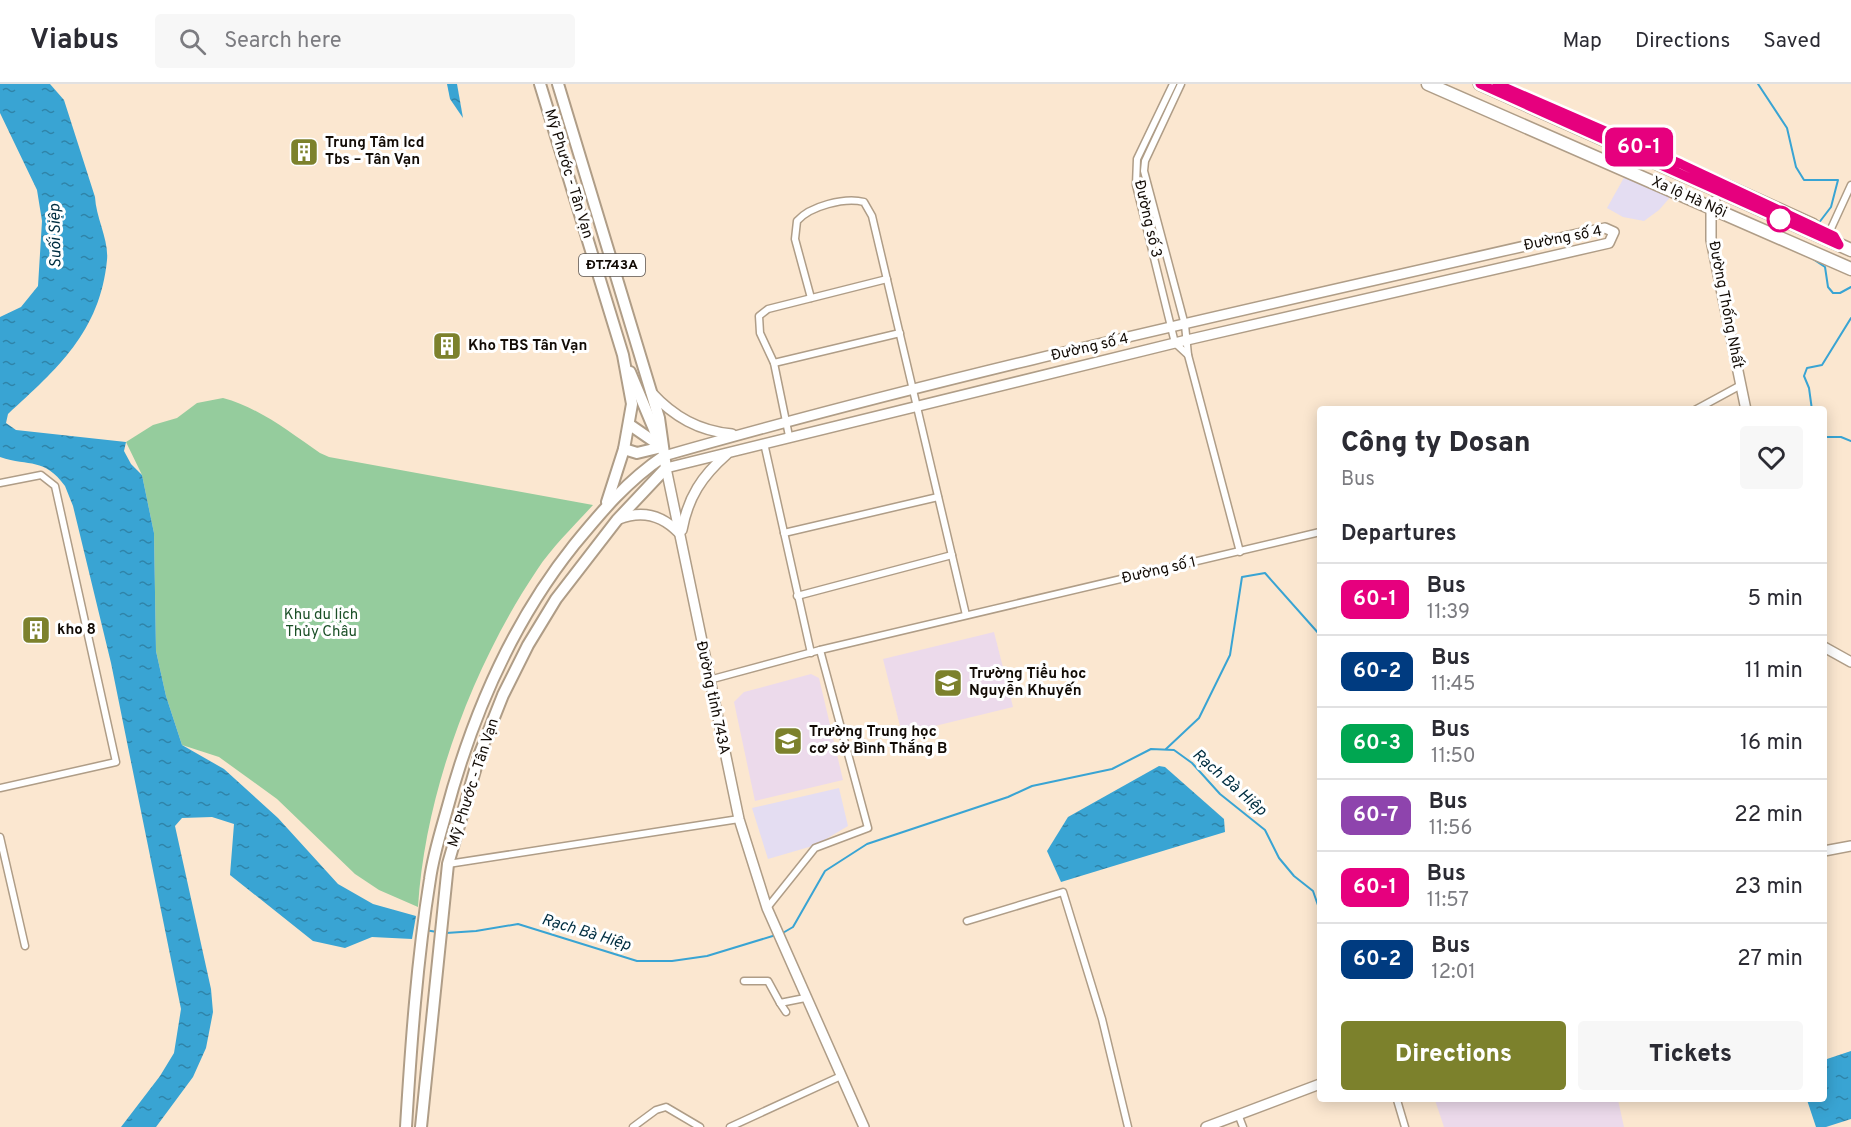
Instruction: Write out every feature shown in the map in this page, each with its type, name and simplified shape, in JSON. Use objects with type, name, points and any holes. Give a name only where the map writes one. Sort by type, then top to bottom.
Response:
[{"type":"highway","name":"Xa lộ Hà Nội","points":[[1428,84],[1851,261]]},
{"type":"highway","name":"Xa lộ Hà Nội","points":[[1446,84],[1851,268]]},
{"type":"highway","name":"Xa lộ Hà Nội","points":[[1480,84],[1616,140]]},
{"type":"highway","name":"Xa lộ Hà Nội","points":[[1497,84],[1845,248]]},
{"type":"highway","name":"Xa lộ Hà Nội","points":[[1646,154],[1829,233],[1845,248]]},
{"type":"main road","name":"Mỹ Phước - Tân Vạn","points":[[540,84],[623,355],[632,404],[624,449],[606,506]]},
{"type":"main road","name":"Mỹ Phước - Tân Vạn","points":[[421,1127],[448,864],[480,753],[513,676],[556,599],[616,520],[666,468],[658,418],[651,392],[558,84]]},
{"type":"main road","name":"ĐT.743A","points":[[623,355],[636,386],[649,430],[663,452]]},
{"type":"main road","points":[[630,425],[663,452]]},
{"type":"main road","points":[[624,449],[637,453],[663,452]]},
{"type":"main road","name":"Mỹ Phước - Tân Vạn","points":[[406,1127],[419,966],[430,877],[458,770],[497,668],[550,576],[606,506],[663,452]]},
{"type":"main road","points":[[497,668],[513,676]]},
{"type":"street","name":"Đường số 3","points":[[1173,84],[1137,159],[1136,185],[1175,343]]},
{"type":"street","name":"Đường số 3","points":[[1181,84],[1145,161],[1144,171],[1185,325],[1188,355],[1240,552]]},
{"type":"street","points":[[1136,171],[1144,171]]},
{"type":"street","points":[[1829,233],[1851,185]]},
{"type":"street","points":[[811,298],[795,239],[797,221],[808,211],[854,199],[864,202],[872,216],[966,615]]},
{"type":"street","name":"Đường Thống Nhất","points":[[1713,204],[1710,224],[1714,260],[1745,406]]},
{"type":"street","name":"Đường số 4","points":[[663,452],[1172,328],[1605,228],[1614,232],[1609,243],[1187,340],[917,407],[764,442],[666,468]]},
{"type":"street","points":[[789,436],[774,363],[760,333],[759,316],[768,309],[887,279]]},
{"type":"street","points":[[774,363],[900,333]]},
{"type":"street","points":[[1175,343],[1188,355]]},
{"type":"street","points":[[1702,406],[1741,385]]},
{"type":"street","points":[[651,392],[663,405],[690,423],[705,429],[738,435]]},
{"type":"street","points":[[764,442],[811,653]]},
{"type":"street","points":[[681,535],[691,496],[710,468],[730,451]]},
{"type":"street","name":"Đường tỉnh 743A","points":[[666,468],[739,819],[767,908],[805,998]]},
{"type":"street","points":[[0,483],[41,475],[55,486],[116,762],[0,788]]},
{"type":"street","points":[[784,533],[938,497]]},
{"type":"street","points":[[616,520],[634,514],[647,514],[668,522],[681,535]]},
{"type":"street","name":"Đường số 1","points":[[709,680],[966,615],[1317,533]]},
{"type":"street","points":[[797,596],[952,555]]},
{"type":"street","points":[[1827,649],[1851,662]]},
{"type":"street","points":[[767,908],[815,848],[868,828],[820,651]]},
{"type":"street","points":[[448,864],[739,819]]},
{"type":"street","points":[[0,837],[25,946]]},
{"type":"street","points":[[1827,850],[1851,846]]},
{"type":"street","points":[[967,921],[1063,892],[1102,1019],[1128,1127]]},
{"type":"street","points":[[744,981],[768,981],[786,1012]]},
{"type":"street","points":[[780,1002],[805,998],[864,1127]]},
{"type":"street","points":[[730,1127],[841,1076]]},
{"type":"street","points":[[1206,1127],[1317,1085]]},
{"type":"street","points":[[1398,1102],[1405,1127]]},
{"type":"street","points":[[633,1127],[656,1110],[666,1107],[700,1127]]},
{"type":"street","points":[[1239,1114],[1243,1127]]},
{"type":"shaded area","points":[[1626,174],[1673,194],[1659,210],[1644,221],[1623,217],[1607,208]]},
{"type":"shaded area","name":"Trường Tiểu học Nguyễn Khuyến","points":[[994,632],[1013,707],[902,734],[883,659]]},
{"type":"shaded area","name":"Trường Trung học cơ sở Bình Thắng B","points":[[811,674],[819,678],[843,780],[755,801],[734,702],[744,692]]},
{"type":"shaded area","points":[[839,788],[848,826],[816,845],[768,859],[752,808]]},
{"type":"shaded area","points":[[1436,1102],[1618,1102],[1624,1127],[1444,1127]]},
{"type":"green space","name":"Khu du lịch Thủy Châu","points":[[223,398],[262,414],[329,457],[593,505],[556,545],[537,570],[492,647],[473,688],[442,775],[422,864],[418,907],[379,890],[355,874],[277,799],[219,757],[182,745],[166,696],[156,651],[154,533],[142,475],[126,442],[153,425],[177,418],[197,403]]},
{"type":"water","name":"Suối Siệp","points":[[0,84],[50,84],[64,100],[95,197],[107,252],[103,285],[86,329],[59,364],[8,414],[6,423],[16,430],[126,442],[124,451],[131,464],[142,475],[154,533],[156,651],[166,696],[182,745],[224,769],[278,818],[338,884],[373,904],[416,916],[412,939],[372,937],[345,948],[313,941],[230,875],[234,824],[212,817],[182,818],[175,826],[211,989],[213,1012],[206,1048],[193,1077],[156,1127],[121,1127],[160,1076],[174,1053],[181,1009],[111,663],[73,506],[65,486],[43,467],[0,457],[0,317],[21,307],[38,286],[42,221],[37,190],[0,113]]},
{"type":"water","points":[[447,84],[457,84],[463,118],[450,99]]},
{"type":"water","points":[[1159,766],[1165,767],[1224,819],[1225,832],[1061,882],[1047,851],[1068,817]]},
{"type":"water","points":[[1851,1051],[1851,1119],[1826,1127],[1816,1127],[1808,1102],[1827,1102],[1827,1059]]},
{"type":"waterway","points":[[1758,84],[1787,128],[1796,167],[1804,180],[1838,180],[1831,207],[1818,224]]},
{"type":"waterway","points":[[1813,259],[1825,267],[1828,287],[1833,293],[1840,293],[1851,287]]},
{"type":"waterway","points":[[1811,406],[1809,388],[1804,376],[1807,368],[1822,365],[1851,318]]},
{"type":"waterway","points":[[1827,437],[1841,437],[1851,441]]},
{"type":"waterway","points":[[1166,749],[1199,718],[1230,655],[1242,577],[1265,573],[1317,632]]},
{"type":"waterway","name":"Rạch Bà Hiệp","points":[[781,934],[793,927],[825,871],[867,844],[1008,797],[1032,786],[1112,769],[1151,749],[1174,750],[1192,763],[1220,794],[1265,830],[1279,858],[1294,876],[1313,891],[1317,902]]},
{"type":"waterway","name":"Rạch Bà Hiệp","points":[[446,933],[518,924],[637,961],[672,961],[707,956],[776,935]]},
{"type":"waterway","name":"Rạch Bà Hiệp","points":[[425,930],[437,932]]},
{"type":"bus line","name":"60-1","points":[[1480,84],[1839,245],[1834,236],[1770,204],[1497,84]]},
{"type":"place","name":"Trung Tâm Icd Tbs – Tân Vạn","points":[[304,152]]},
{"type":"place","name":"Kho TBS Tân Vạn","points":[[447,346]]},
{"type":"place","name":"kho 8","points":[[36,630]]},
{"type":"place","name":"Trường Tiểu học Nguyễn Khuyến","points":[[948,683]]},
{"type":"place","name":"Trường Trung học cơ sở Bình Thắng B","points":[[788,741]]}]
